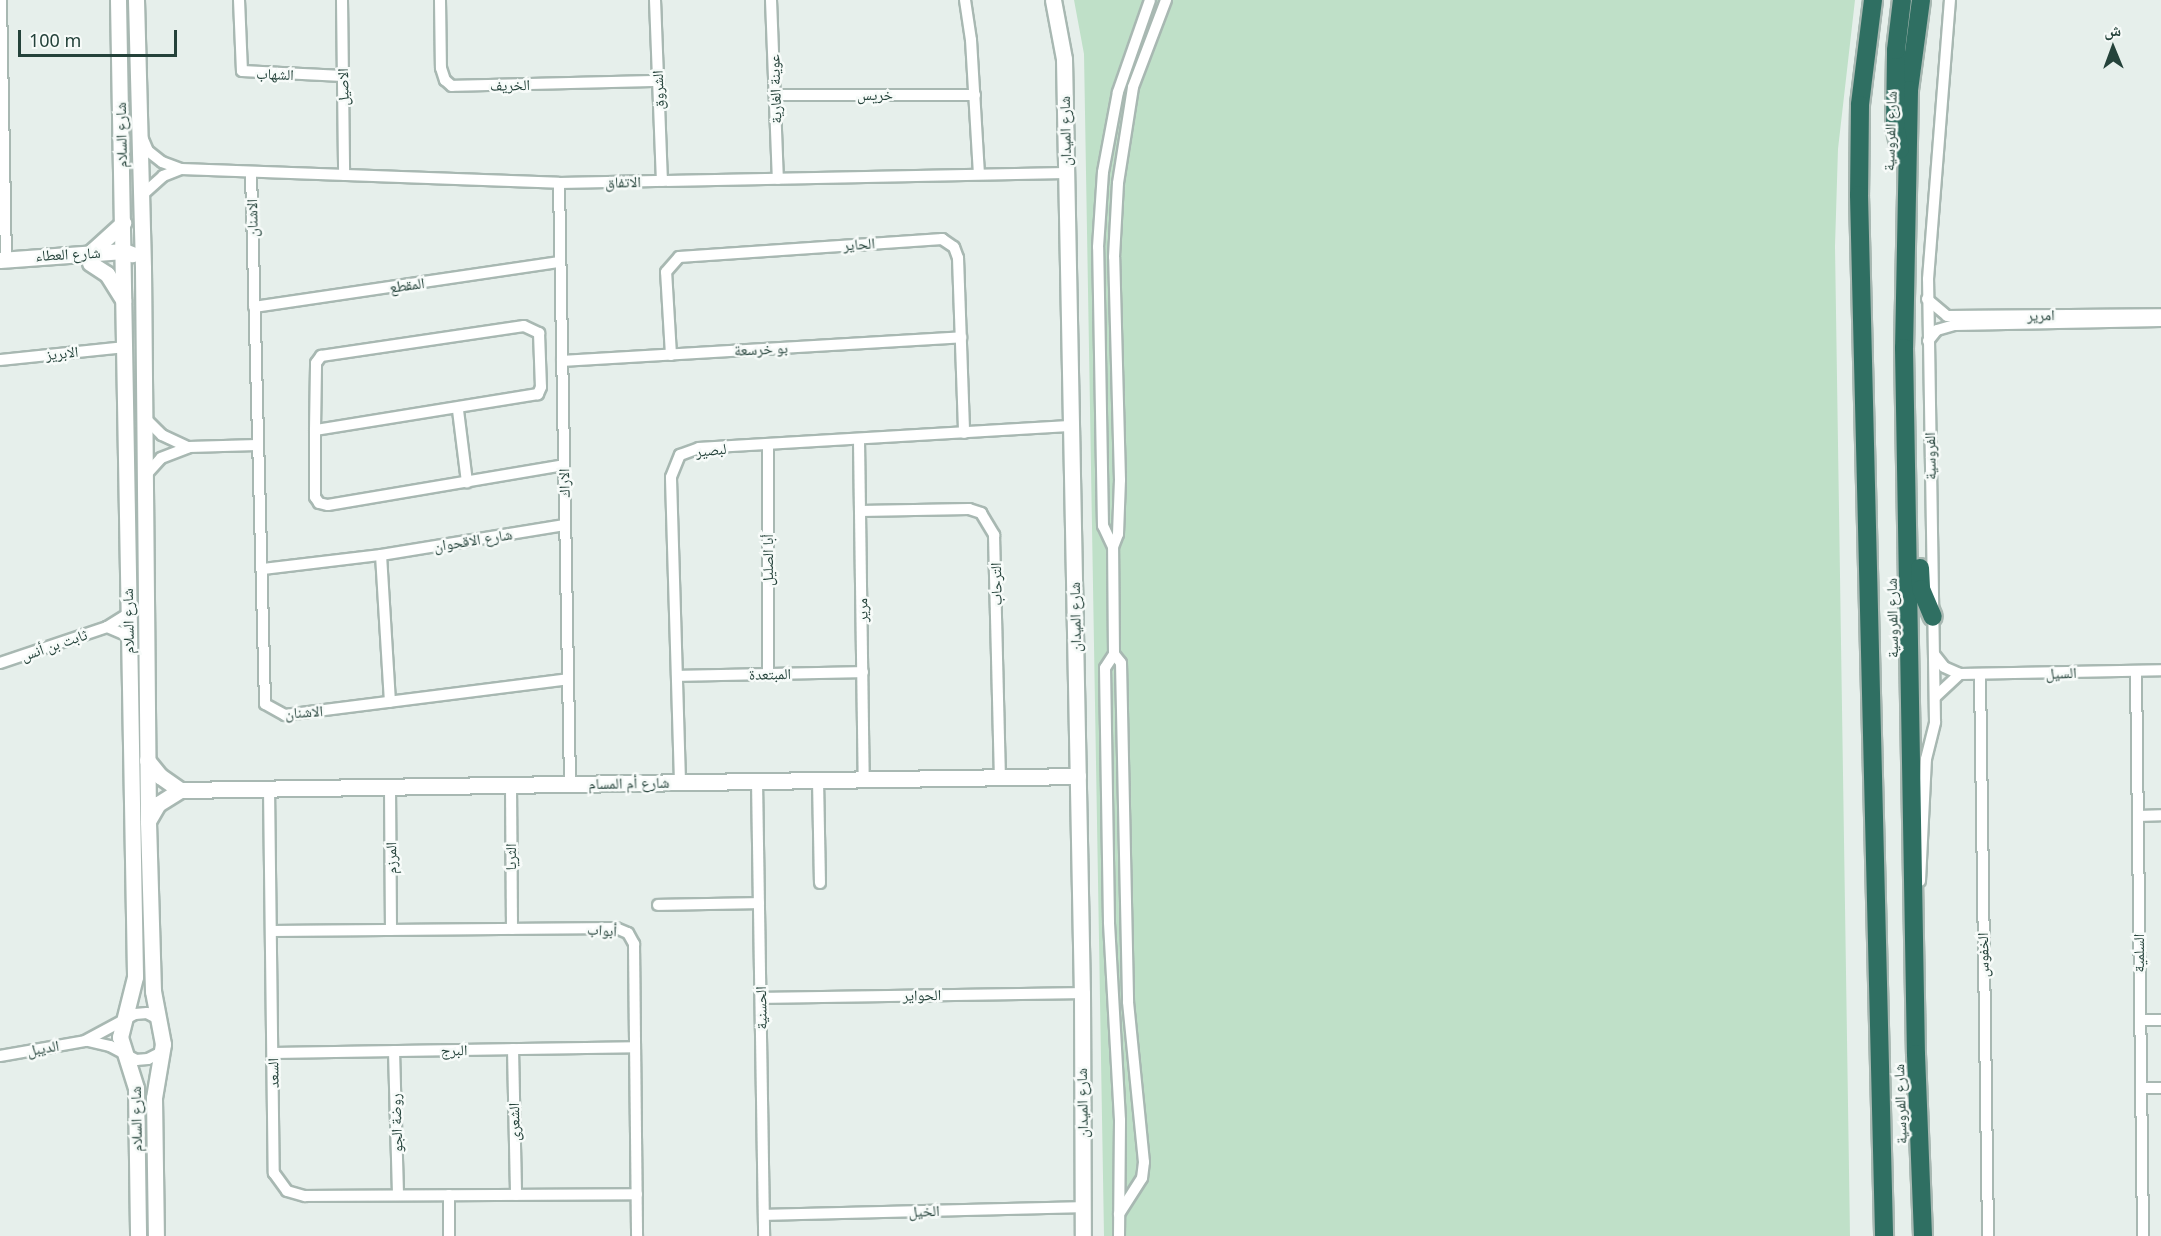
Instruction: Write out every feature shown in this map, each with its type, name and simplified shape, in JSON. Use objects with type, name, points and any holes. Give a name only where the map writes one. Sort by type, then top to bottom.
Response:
[{"type":"highway","name":"شارع الفروسية","points":[[1873,0],[1860,105],[1859,195],[1884,1236]]},
{"type":"highway","points":[[1902,0],[1896,50],[1896,126],[1907,183]]},
{"type":"highway","name":"شارع الفروسية","points":[[1921,0],[1911,60],[1904,348],[1916,911],[1916,1054],[1923,1236]]},
{"type":"highway","points":[[1904,348],[1916,420],[1921,589],[1933,617]]},
{"type":"main road","name":"شارع السلام","points":[[118,0],[123,223],[134,256],[143,416],[147,822],[153,992],[160,1021],[162,1052],[154,1098],[156,1236]]},
{"type":"main road","name":"شارع السلام","points":[[136,0],[141,197],[134,256],[124,304],[135,977],[120,1037],[124,1056],[132,1071],[137,1097],[138,1236]]},
{"type":"main road","name":"شارع الميدان","points":[[1053,0],[1064,59],[1082,993],[1083,1236]]},
{"type":"main road","points":[[123,223],[89,258],[107,274],[124,304]]},
{"type":"main road","name":"شارع العطاء","points":[[2,260],[134,256]]},
{"type":"main road","points":[[147,760],[160,776],[180,790],[158,804],[147,822]]},
{"type":"main road","name":"شارع أم المسام","points":[[180,790],[1078,776]]},
{"type":"street","points":[[1,0],[2,260]]},
{"type":"street","name":"الشهاب","points":[[239,0],[242,71],[343,76]]},
{"type":"street","name":"الاصيل","points":[[342,0],[344,175]]},
{"type":"street","name":"الخريف","points":[[440,0],[441,68],[445,80],[452,86],[658,81]]},
{"type":"street","name":"الشروق","points":[[655,0],[662,181]]},
{"type":"street","name":"عوينة الغارية","points":[[771,0],[778,179]]},
{"type":"street","points":[[964,0],[975,95],[979,174]]},
{"type":"street","points":[[1119,1236],[1120,1130],[1109,922],[1105,668],[1114,654],[1113,547],[1118,534],[1119,452],[1114,256],[1118,194],[1133,87],[1166,0]]},
{"type":"street","name":"الفروسية","points":[[1916,911],[1935,697],[1927,299],[1950,0]]},
{"type":"street","points":[[1113,547],[1103,526],[1098,247],[1103,172],[1118,92],[1149,3],[1161,12]]},
{"type":"street","points":[[1132,51],[1145,57]]},
{"type":"street","name":"خريس","points":[[776,96],[975,95]]},
{"type":"street","name":"الاتفاق","points":[[139,132],[148,151],[162,162],[181,169],[559,183],[1066,172]]},
{"type":"street","points":[[141,197],[163,176],[181,169]]},
{"type":"street","name":"الاشنان","points":[[251,172],[257,445],[263,569],[262,695],[271,710],[285,715],[568,679]]},
{"type":"street","name":"الاراك","points":[[559,183],[570,784]]},
{"type":"street","name":"الحاير","points":[[671,354],[666,272],[679,256],[937,239],[950,243],[957,252],[964,433]]},
{"type":"street","name":"المقطع","points":[[254,307],[560,262]]},
{"type":"street","name":"امرير","points":[[1927,299],[1947,316],[2161,314]]},
{"type":"street","name":"امرير","points":[[1928,341],[1937,330],[1955,324],[2161,321]]},
{"type":"street","points":[[315,430],[458,410],[538,394],[541,387],[539,333],[534,328],[321,356],[316,363],[315,430],[315,497],[319,503],[328,505],[564,465]]},
{"type":"street","name":"بو خرسعة","points":[[562,361],[961,337]]},
{"type":"street","name":"الابريز","points":[[0,360],[125,347]]},
{"type":"street","points":[[458,410],[467,482]]},
{"type":"street","points":[[143,416],[162,435],[189,447]]},
{"type":"street","name":"لبصير","points":[[680,782],[671,477],[680,455],[699,448],[859,441],[1072,426]]},
{"type":"street","name":"مرير","points":[[859,441],[864,779]]},
{"type":"street","points":[[144,477],[161,458],[189,447],[257,445]]},
{"type":"street","name":"أبا الصليل","points":[[768,446],[768,674]]},
{"type":"street","points":[[1102,453],[1119,452]]},
{"type":"street","name":"الترحاب","points":[[860,511],[969,509],[981,513],[994,535],[1000,779]]},
{"type":"street","name":"شارع الاقحوان","points":[[263,569],[381,555],[565,525]]},
{"type":"street","points":[[381,555],[390,702]]},
{"type":"street","name":"ثابت بن أنس","points":[[0,663],[107,627],[128,614]]},
{"type":"street","name":"ثابت بن أنس","points":[[107,627],[128,636]]},
{"type":"street","points":[[1114,654],[1121,663],[1128,1002],[1144,1161],[1142,1178],[1119,1214]]},
{"type":"street","points":[[1934,654],[1944,667],[1960,674],[1935,697]]},
{"type":"street","name":"السيل","points":[[1960,674],[2161,670]]},
{"type":"street","name":"السلمية","points":[[2136,671],[2143,1236]]},
{"type":"street","name":"المبتعدة","points":[[677,676],[863,672]]},
{"type":"street","name":"الخفوس","points":[[1980,675],[1988,1236]]},
{"type":"street","points":[[818,780],[820,883]]},
{"type":"street","name":"الحسنية","points":[[757,781],[764,1236]]},
{"type":"street","name":"الثريا","points":[[511,785],[512,929]]},
{"type":"street","name":"المرزم","points":[[390,787],[391,930]]},
{"type":"street","name":"السعد","points":[[269,788],[274,1173],[286,1191],[305,1196],[637,1194]]},
{"type":"street","points":[[2139,816],[2161,815]]},
{"type":"street","points":[[658,904],[759,903]]},
{"type":"street","name":"أبواب","points":[[271,931],[616,928],[628,933],[634,944],[637,1236]]},
{"type":"street","name":"الحواير","points":[[761,998],[1082,993]]},
{"type":"street","name":"الديبل","points":[[85,1041],[124,1019],[141,1013],[160,1021]]},
{"type":"street","points":[[2140,1020],[2161,1020]]},
{"type":"street","name":"الديبل","points":[[0,1056],[85,1041],[102,1042],[124,1056],[142,1060],[162,1052]]},
{"type":"street","name":"البرج","points":[[273,1053],[635,1047]]},
{"type":"street","name":"الشعرى","points":[[513,1049],[516,1195]]},
{"type":"street","name":"روضة الجو","points":[[393,1051],[398,1195]]},
{"type":"street","points":[[2141,1088],[2161,1088]]},
{"type":"street","points":[[449,1195],[449,1236]]},
{"type":"street","name":"الخيل","points":[[765,1215],[1083,1207]]},
{"type":"green space","points":[[1074,0],[1855,0],[1838,149],[1835,246],[1850,1236],[1104,1236],[1084,54]]}]
